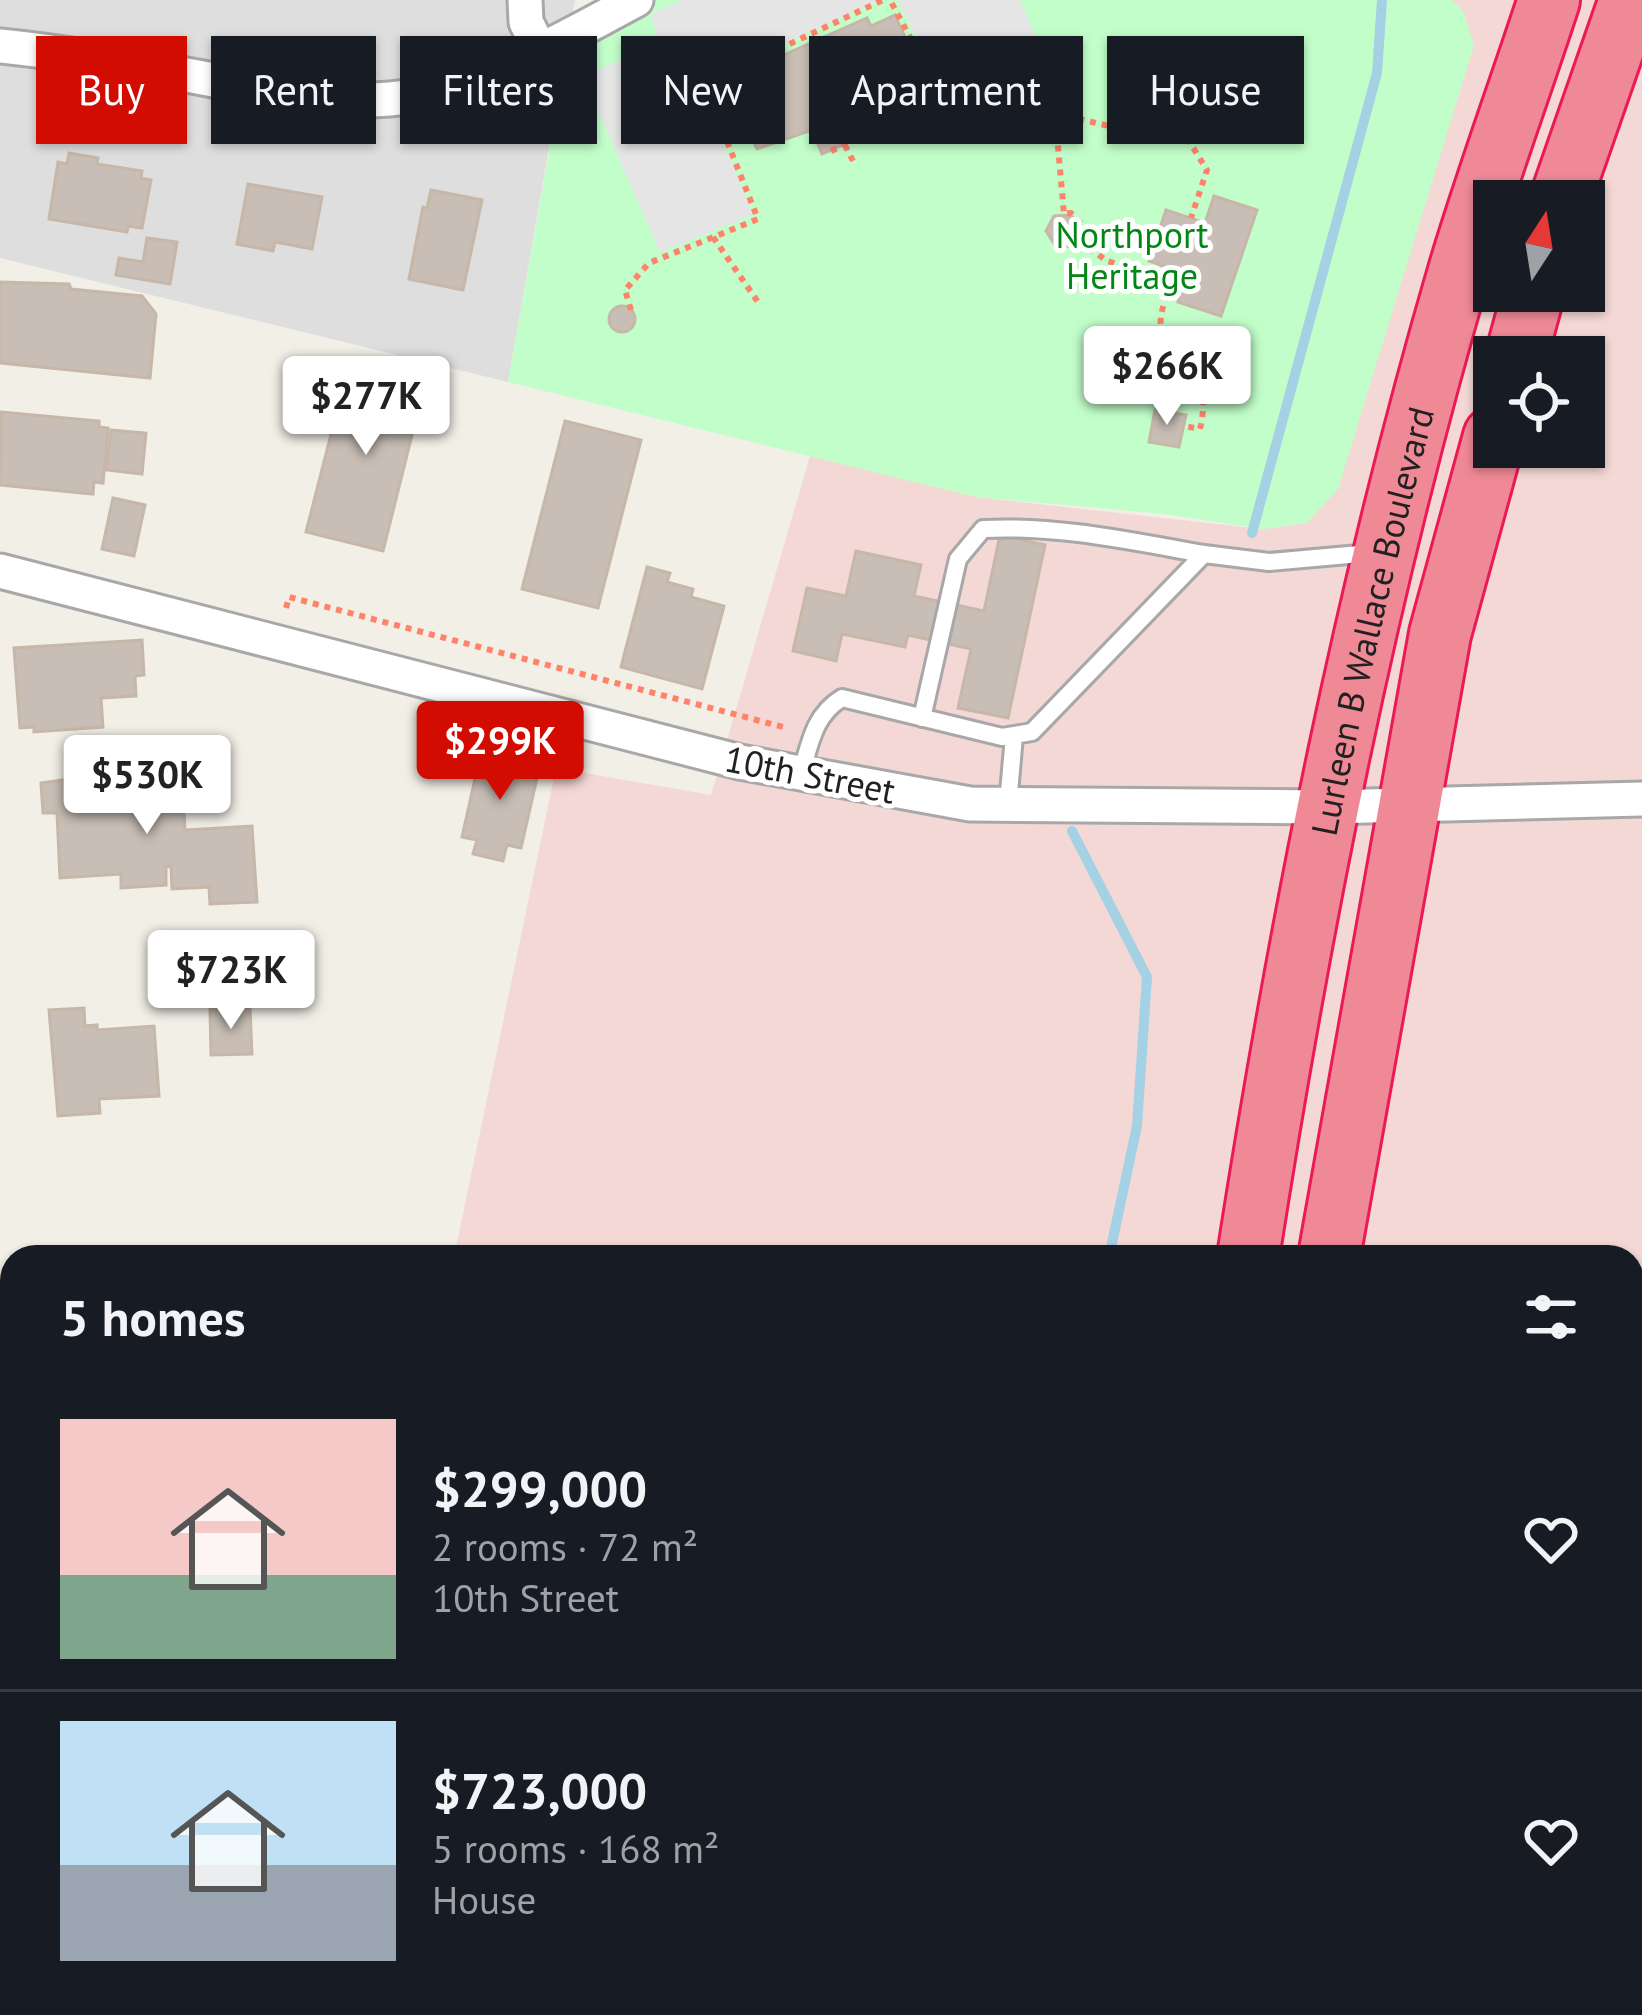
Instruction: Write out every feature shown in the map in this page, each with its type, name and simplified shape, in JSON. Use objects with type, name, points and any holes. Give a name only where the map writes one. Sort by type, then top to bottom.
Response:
[{"type":"highway","name":"Lurleen B Wallace Boulevard","points":[[1250,1245],[1328,807],[1384,551],[1461,265],[1550,0]]},
{"type":"highway","points":[[1571,180],[1630,0]]},
{"type":"highway","points":[[1580,180],[1642,98]]},
{"type":"highway","name":"Lurleen B Wallace Boulevard","points":[[1331,1245],[1440,634],[1486,468]]},
{"type":"street","points":[[525,0],[526,22],[533,36]]},
{"type":"street","points":[[567,36],[636,0]]},
{"type":"street","points":[[0,46],[65,52],[326,99],[400,97]]},
{"type":"street","name":"10th Street","points":[[0,572],[717,757],[970,804],[1328,807],[1642,799]]},
{"type":"lane","points":[[922,718],[958,559],[982,529],[1022,527],[1099,535],[1269,562],[1384,551]]},
{"type":"lane","points":[[801,773],[825,708],[842,698],[1002,737],[1032,732],[1204,554]]},
{"type":"lane","points":[[1008,804],[1014,736]]},
{"type":"path","points":[[631,310],[625,290],[649,263],[758,219],[728,144],[711,81],[887,0],[908,36]]},
{"type":"path","points":[[1057,144],[1064,214],[1071,213],[1084,227],[1081,242],[1107,260],[1151,274],[1168,291],[1160,315],[1166,340],[1192,362],[1203,391],[1200,429],[1184,426]]},
{"type":"path","points":[[1191,144],[1207,170],[1191,218]]},
{"type":"path","points":[[830,151],[845,145],[853,161]]},
{"type":"path","points":[[712,237],[758,302]]},
{"type":"shaded area","points":[[0,0],[575,0],[569,36],[400,36],[400,144],[550,144],[508,382],[0,258]]},
{"type":"shaded area","points":[[682,0],[879,0],[785,43],[785,36],[656,36],[651,14]]},
{"type":"shaded area","points":[[897,0],[1020,0],[1035,36],[916,36]]},
{"type":"shaded area","points":[[1431,0],[1642,0],[1642,1245],[457,1245],[556,768],[711,795],[810,456],[976,497],[1262,529],[1307,523]]},
{"type":"shaded area","points":[[621,60],[621,144],[724,144],[753,215],[660,252],[597,109],[597,71]]},
{"type":"green space","name":"Northport Heritage","points":[[636,0],[1452,0],[1463,11],[1474,45],[1338,489],[1307,523],[1262,529],[1164,514],[976,497],[508,382],[551,144],[597,144],[597,36],[570,35]]},
{"type":"building","points":[[895,15],[905,36],[827,36],[867,18],[871,26]]},
{"type":"building","points":[[809,44],[809,131],[785,139],[785,55]]},
{"type":"building","points":[[818,144],[844,144],[822,154]]},
{"type":"building","points":[[69,153],[98,158],[97,164],[142,171],[141,178],[151,180],[142,228],[128,226],[127,232],[49,219],[58,162],[67,164]]},
{"type":"building","points":[[248,184],[322,197],[312,249],[275,242],[273,251],[237,244]]},
{"type":"building","points":[[431,190],[482,200],[463,290],[409,279],[423,207],[427,208]]},
{"type":"building","points":[[1214,196],[1257,210],[1221,316],[1178,302],[1187,274],[1149,261],[1166,210],[1205,223]]},
{"type":"building","points":[[1071,215],[1082,228],[1076,245],[1057,248],[1046,231],[1054,216]]},
{"type":"building","points":[[147,238],[177,242],[170,284],[116,275],[119,258],[143,262]]},
{"type":"building","points":[[0,282],[69,284],[71,289],[142,296],[156,314],[150,378],[0,363]]},
{"type":"building","points":[[622,306],[635,319],[622,332],[609,319]]},
{"type":"building","points":[[349,364],[425,383],[383,551],[306,532]]},
{"type":"building","points":[[1155,410],[1186,415],[1179,447],[1149,442]]},
{"type":"building","points":[[1,412],[99,421],[99,427],[108,428],[103,483],[94,482],[93,494],[0,485]]},
{"type":"building","points":[[565,421],[641,440],[598,608],[522,589]]},
{"type":"building","points":[[111,430],[146,433],[142,474],[107,470]]},
{"type":"building","points":[[113,498],[145,505],[134,556],[102,549]]},
{"type":"building","points":[[1000,535],[1045,545],[1008,718],[958,708],[971,649],[908,635],[905,647],[842,634],[836,661],[793,651],[807,588],[846,596],[856,551],[921,565],[914,596],[984,611]]},
{"type":"building","points":[[647,567],[670,573],[667,582],[693,589],[691,597],[724,606],[702,689],[621,667]]},
{"type":"building","points":[[142,640],[144,675],[135,676],[136,696],[101,698],[103,727],[34,732],[34,727],[20,728],[14,648]]},
{"type":"building","points":[[490,746],[532,756],[529,772],[538,774],[521,848],[507,845],[503,861],[473,854],[477,840],[462,837],[479,761],[486,763]]},
{"type":"building","points":[[112,773],[113,779],[182,775],[185,830],[252,826],[257,902],[210,904],[209,887],[172,889],[171,866],[166,867],[166,885],[121,888],[121,874],[60,878],[57,813],[43,813],[41,783]]},
{"type":"building","points":[[84,1008],[85,1026],[97,1025],[97,1030],[154,1026],[159,1096],[99,1099],[100,1113],[58,1116],[49,1010]]},
{"type":"building","points":[[250,1008],[252,1054],[211,1055],[210,1009]]},
{"type":"waterway","points":[[1252,533],[1377,73],[1382,0]]},
{"type":"waterway","points":[[1072,831],[1147,977],[1137,1126],[1112,1245]]}]
